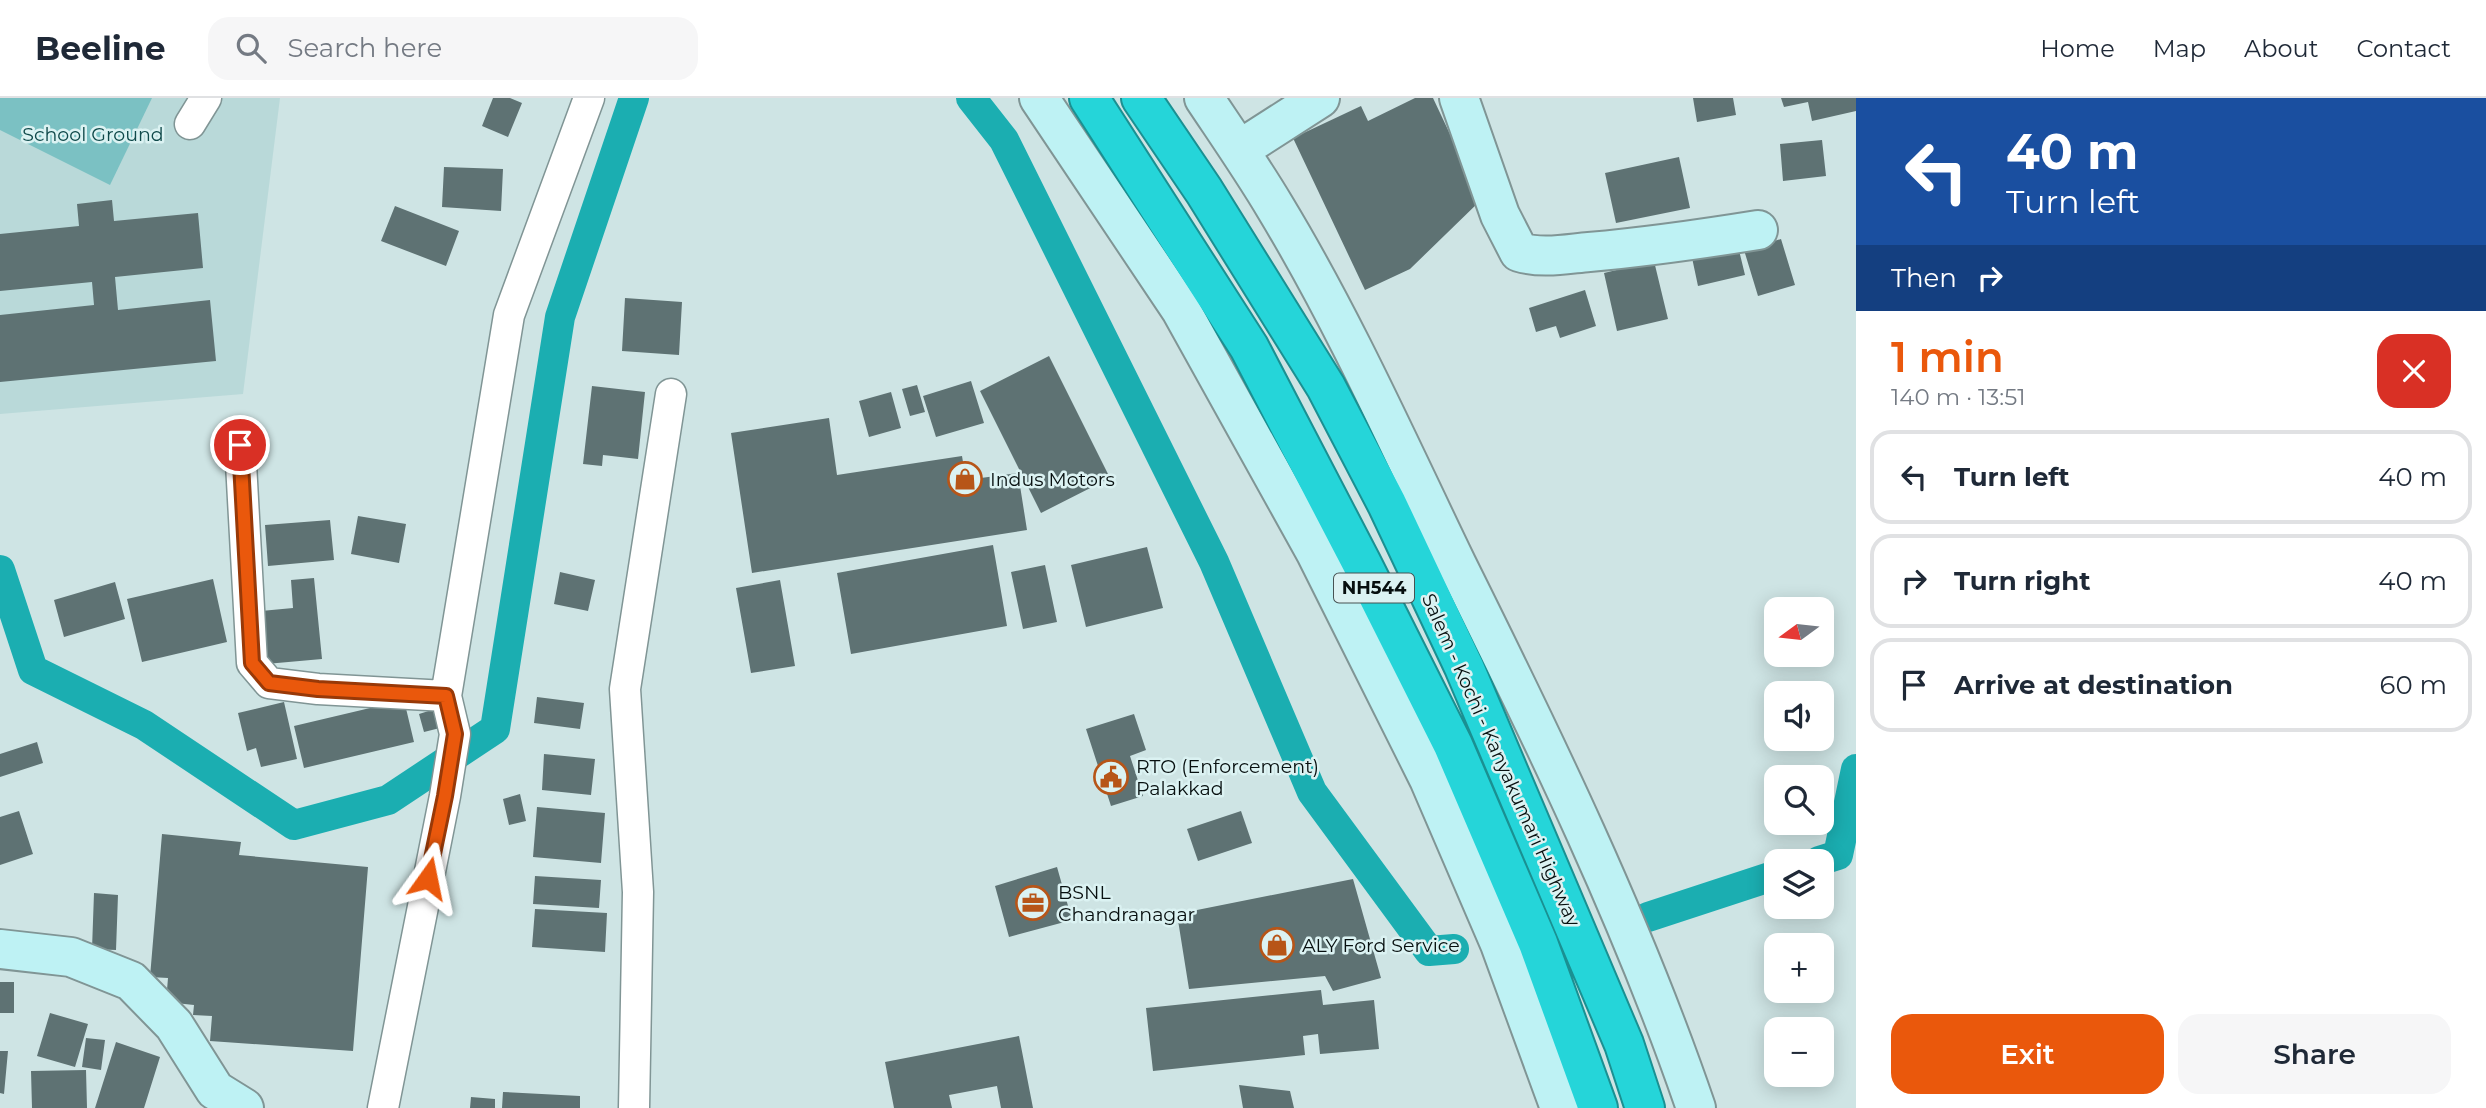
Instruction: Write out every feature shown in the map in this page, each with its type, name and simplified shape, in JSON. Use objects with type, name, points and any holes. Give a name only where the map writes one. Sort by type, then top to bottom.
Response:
[{"type":"highway","name":"Salem - Kochi - Kanyakumari Highway","points":[[1089,98],[1249,347],[1367,574],[1452,746],[1528,918],[1598,1108]]},
{"type":"highway","name":"Salem - Kochi - Kanyakumari Highway","points":[[1141,98],[1204,191],[1326,387],[1387,504],[1474,692],[1624,1044],[1645,1108]]},
{"type":"street","points":[[190,124],[206,98]]},
{"type":"street","points":[[383,1108],[455,734],[446,696],[509,315],[590,98]]},
{"type":"street","points":[[1039,98],[1181,310],[1316,553],[1429,779],[1500,944],[1560,1108]]},
{"type":"street","points":[[1204,98],[1275,207],[1330,305],[1516,683],[1629,932],[1668,1026],[1696,1108]]},
{"type":"street","points":[[1239,150],[1321,98]]},
{"type":"street","points":[[1459,98],[1500,215],[1519,252],[1534,257],[1600,251],[1758,230]]},
{"type":"street","points":[[634,1108],[638,892],[625,689],[671,394]]},
{"type":"street","points":[[240,445],[252,663],[269,683],[318,689],[446,696]]},
{"type":"street","points":[[0,949],[71,957],[131,981],[174,1025],[222,1102]]},
{"type":"shaded area","points":[[0,98],[280,98],[243,394],[0,414]]},
{"type":"green space","name":"School Ground","points":[[0,98],[152,98],[110,185],[0,130]]},
{"type":"building","points":[[493,98],[510,98],[522,103],[508,137],[482,126]]},
{"type":"building","points":[[1415,98],[1433,98],[1481,200],[1410,269],[1365,290],[1293,138],[1361,106],[1368,121]]},
{"type":"building","points":[[1693,98],[1733,98],[1736,115],[1697,122]]},
{"type":"building","points":[[1781,98],[1856,98],[1856,111],[1812,121],[1808,102],[1784,107]]},
{"type":"building","points":[[1822,140],[1826,176],[1783,181],[1780,144]]},
{"type":"building","points":[[1679,157],[1690,208],[1616,223],[1605,173]]},
{"type":"building","points":[[444,167],[503,169],[501,211],[442,207]]},
{"type":"building","points":[[112,200],[114,221],[198,213],[203,268],[115,277],[118,310],[210,300],[216,361],[0,382],[0,315],[94,305],[92,282],[0,291],[0,234],[79,226],[77,204]]},
{"type":"building","points":[[395,206],[459,231],[446,266],[381,241]]},
{"type":"building","points":[[1781,239],[1795,285],[1758,296],[1744,250]]},
{"type":"building","points":[[1737,242],[1745,275],[1698,286],[1691,253]]},
{"type":"building","points":[[1654,261],[1668,319],[1617,331],[1604,273]]},
{"type":"building","points":[[1585,290],[1596,326],[1560,338],[1556,326],[1536,332],[1529,308]]},
{"type":"building","points":[[625,298],[682,302],[679,355],[622,351]]},
{"type":"building","points":[[1049,356],[1110,478],[1041,513],[980,391]]},
{"type":"building","points":[[971,381],[984,423],[936,437],[923,396]]},
{"type":"building","points":[[917,385],[925,412],[910,416],[902,389]]},
{"type":"building","points":[[592,386],[645,392],[638,459],[603,455],[602,466],[583,464]]},
{"type":"building","points":[[891,392],[901,428],[869,437],[859,401]]},
{"type":"building","points":[[829,418],[837,475],[962,456],[966,480],[1018,473],[1027,530],[752,573],[731,433]]},
{"type":"building","points":[[358,516],[406,524],[399,563],[351,554]]},
{"type":"building","points":[[330,520],[334,560],[268,566],[265,525]]},
{"type":"building","points":[[993,545],[1007,626],[851,654],[837,573]]},
{"type":"building","points":[[1147,547],[1163,608],[1086,627],[1071,565]]},
{"type":"building","points":[[1045,565],[1057,622],[1023,629],[1011,572]]},
{"type":"building","points":[[560,572],[595,580],[588,611],[554,604]]},
{"type":"building","points":[[314,578],[322,659],[266,664],[261,611],[293,608],[291,580]]},
{"type":"building","points":[[213,579],[227,642],[142,662],[127,599]]},
{"type":"building","points":[[780,580],[795,666],[751,673],[736,588]]},
{"type":"building","points":[[115,582],[125,619],[64,637],[54,600]]},
{"type":"building","points":[[537,697],[584,703],[580,729],[534,723]]},
{"type":"building","points":[[404,700],[414,742],[304,768],[294,726]]},
{"type":"building","points":[[284,702],[297,759],[261,767],[256,748],[247,751],[238,713]]},
{"type":"building","points":[[435,709],[440,728],[424,732],[419,714]]},
{"type":"building","points":[[1134,714],[1146,750],[1130,756],[1143,796],[1111,806],[1086,729]]},
{"type":"building","points":[[37,742],[43,763],[0,777],[0,754]]},
{"type":"building","points":[[544,754],[595,759],[591,795],[542,790]]},
{"type":"building","points":[[520,794],[526,821],[509,825],[503,799]]},
{"type":"building","points":[[537,807],[605,813],[601,863],[533,857]]},
{"type":"building","points":[[19,811],[33,854],[0,865],[0,817]]},
{"type":"building","points":[[1241,811],[1252,843],[1198,861],[1187,829]]},
{"type":"building","points":[[162,834],[241,842],[239,855],[368,867],[353,1051],[210,1041],[212,1016],[193,1015],[194,1005],[166,1002],[168,978],[150,977]]},
{"type":"building","name":"BSNL Chandranagar","points":[[1057,867],[1072,920],[1009,937],[995,886]]},
{"type":"building","points":[[535,876],[601,880],[599,908],[533,904]]},
{"type":"building","name":"ALY Ford Service","points":[[1353,879],[1381,978],[1333,991],[1325,976],[1189,989],[1177,914]]},
{"type":"building","points":[[94,893],[118,895],[116,950],[92,949]]},
{"type":"building","points":[[535,909],[607,913],[605,952],[532,947]]},
{"type":"building","points":[[0,982],[14,982],[14,1013],[0,1013]]},
{"type":"building","points":[[1321,990],[1323,1005],[1374,1000],[1379,1049],[1320,1054],[1318,1034],[1303,1036],[1305,1055],[1153,1071],[1146,1008]]},
{"type":"building","points":[[50,1013],[88,1024],[75,1067],[37,1056]]},
{"type":"building","points":[[1019,1036],[1033,1108],[1001,1108],[997,1086],[949,1095],[952,1108],[894,1108],[885,1062]]},
{"type":"building","points":[[86,1038],[105,1040],[101,1070],[82,1067]]},
{"type":"building","points":[[116,1042],[160,1057],[144,1108],[95,1108]]},
{"type":"building","points":[[0,1051],[8,1051],[4,1094],[0,1093]]},
{"type":"building","points":[[86,1070],[87,1108],[32,1108],[31,1071]]},
{"type":"building","points":[[1239,1085],[1290,1091],[1294,1108],[1243,1108]]},
{"type":"building","points":[[503,1092],[580,1096],[580,1108],[502,1108]]},
{"type":"building","points":[[471,1097],[495,1099],[495,1108],[470,1108]]},
{"type":"waterway","points":[[0,570],[33,670],[144,725],[294,825],[388,800],[495,729],[560,317],[634,98]]},
{"type":"waterway","points":[[971,98],[1004,140],[1214,562],[1312,792],[1429,951],[1454,949]]},
{"type":"waterway","points":[[1834,856],[1838,855],[1856,769]]},
{"type":"waterway","points":[[1648,917],[1764,879]]},
{"type":"place","name":"Indus Motors","points":[[965,479]]},
{"type":"place","name":"RTO (Enforcement) Palakkad","points":[[1111,777]]},
{"type":"place","name":"BSNL Chandranagar","points":[[1033,903]]},
{"type":"place","name":"ALY Ford Service","points":[[1277,945]]},
{"type":"route","points":[[240,445],[252,663],[269,683],[318,689],[446,696],[455,734],[428,878]]}]
